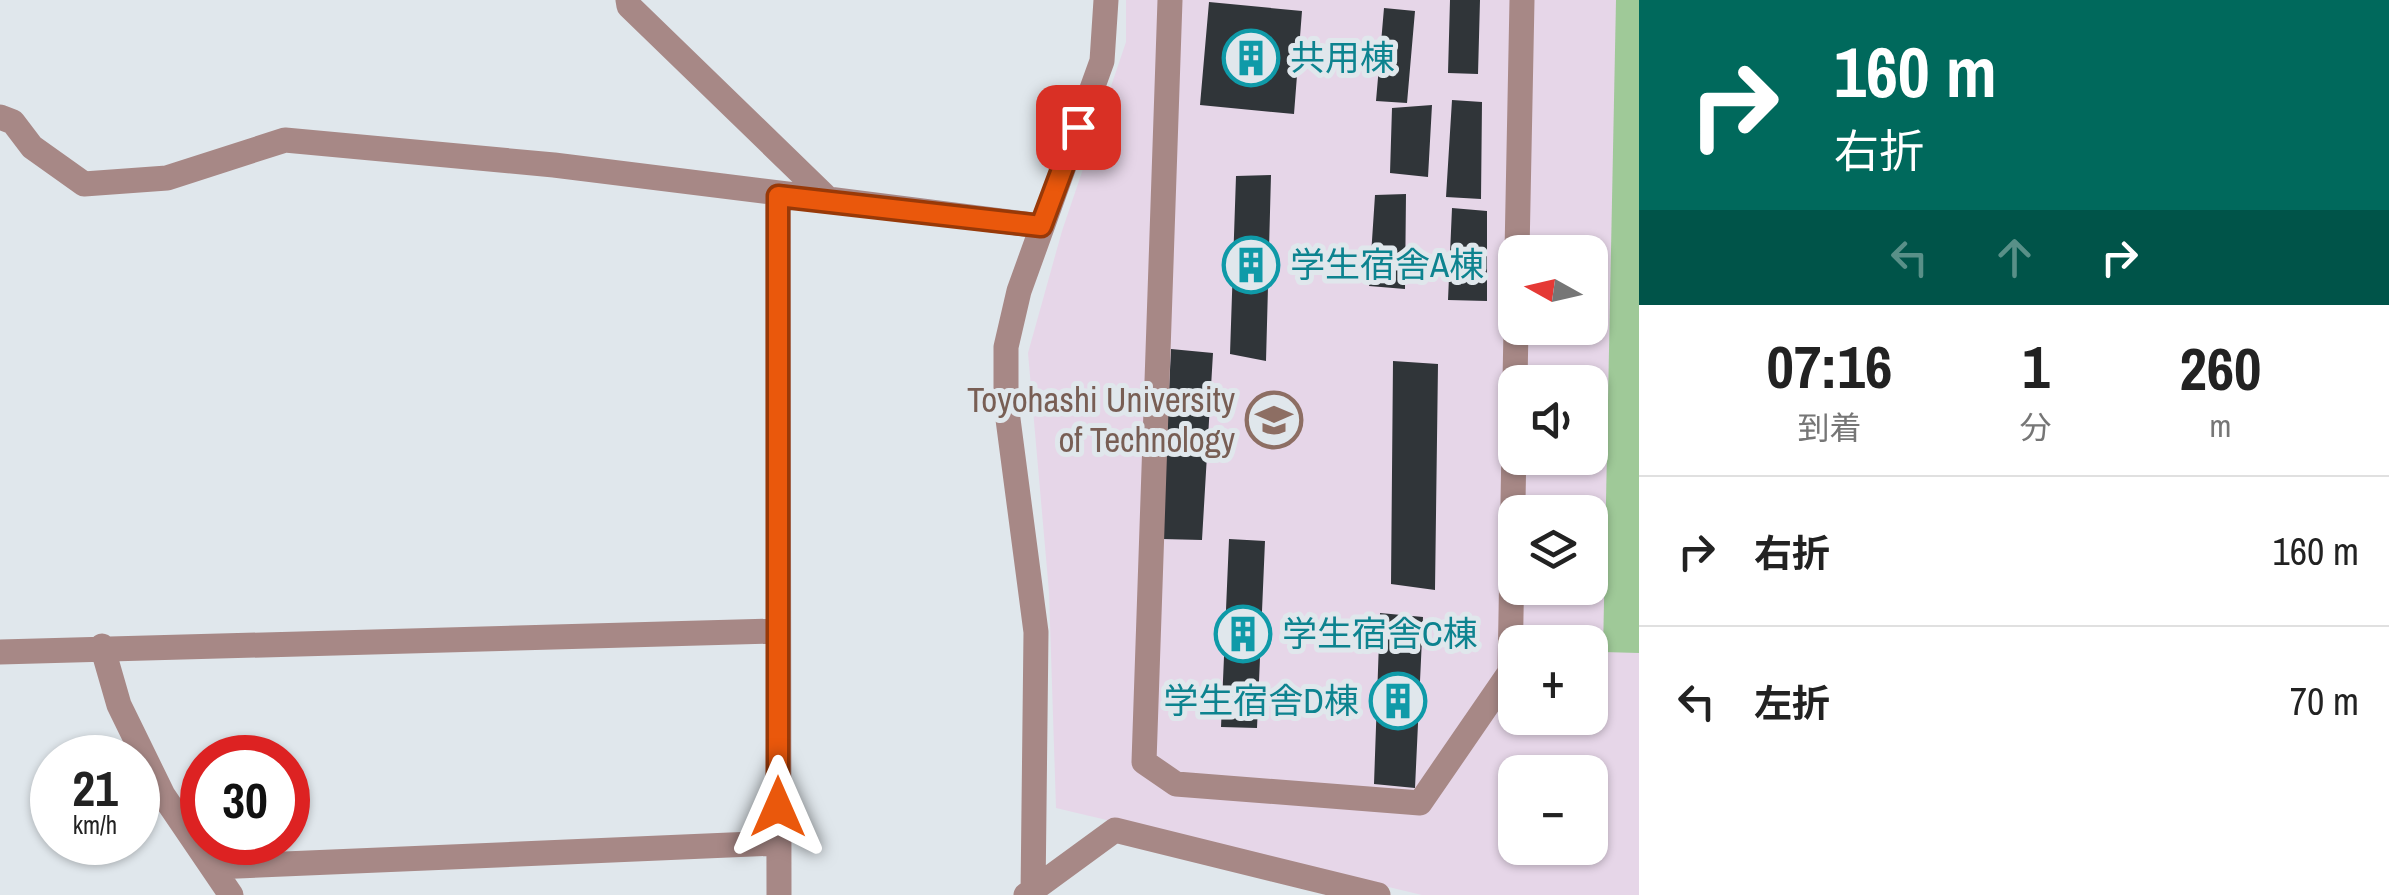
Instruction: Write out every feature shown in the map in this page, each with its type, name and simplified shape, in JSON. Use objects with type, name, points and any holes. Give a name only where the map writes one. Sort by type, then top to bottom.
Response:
[{"type":"street","points":[[1031,893],[1036,632],[1006,404],[1006,346],[1041,226],[1102,61],[1106,0]]},
{"type":"street","points":[[1170,0],[1144,762],[1176,784],[1420,802],[1510,672],[1513,475]]},
{"type":"street","points":[[1518,235],[1522,0]]},
{"type":"street","points":[[627,2],[828,199]]},
{"type":"street","points":[[0,117],[12,122],[32,147],[84,184],[168,178],[284,140],[554,165],[1041,226]]},
{"type":"street","points":[[778,196],[779,895]]},
{"type":"street","points":[[0,652],[102,646],[291,647],[777,631]]},
{"type":"street","points":[[102,646],[119,704],[163,794],[230,895]]},
{"type":"street","points":[[1031,893],[1116,830],[1378,895]]},
{"type":"street","points":[[214,868],[778,842]]},
{"type":"shaded area","name":"Toyohashi University of Technology","points":[[1126,0],[1639,0],[1639,895],[1422,895],[1056,808],[1049,592],[1028,353],[1062,231],[1126,42]]},
{"type":"green space","points":[[1616,0],[1639,0],[1639,653],[1608,652],[1608,625],[1604,625],[1604,605],[1608,605]]},
{"type":"building","points":[[1450,0],[1480,0],[1478,74],[1448,73]]},
{"type":"building","name":"共用棟","points":[[1209,2],[1302,11],[1294,114],[1200,105]]},
{"type":"building","points":[[1384,8],[1415,11],[1407,103],[1376,101]]},
{"type":"building","points":[[1452,100],[1482,102],[1481,199],[1446,197]]},
{"type":"building","name":"共用棟","points":[[1432,105],[1428,177],[1390,173],[1392,108]]},
{"type":"building","name":"学生宿舎A棟","points":[[1271,175],[1266,361],[1230,354],[1236,176]]},
{"type":"building","points":[[1406,194],[1405,289],[1369,286],[1375,195]]},
{"type":"building","points":[[1452,208],[1487,211],[1487,301],[1448,300]]},
{"type":"building","points":[[1171,349],[1213,353],[1202,540],[1162,539]]},
{"type":"building","points":[[1393,361],[1438,364],[1435,590],[1391,584]]},
{"type":"building","name":"学生宿舎C棟","points":[[1229,539],[1265,541],[1257,728],[1221,727]]},
{"type":"building","name":"学生宿舎D棟","points":[[1380,613],[1423,617],[1415,788],[1374,784]]},
{"type":"place","name":"共用棟","points":[[1251,58]]},
{"type":"place","name":"学生宿舎A棟","points":[[1251,265]]},
{"type":"place","name":"Toyohashi University of Technology","points":[[1274,420]]},
{"type":"place","name":"学生宿舎C棟","points":[[1243,634]]},
{"type":"place","name":"学生宿舎D棟","points":[[1398,701]]},
{"type":"route","points":[[778,807],[778,196],[1041,226],[1078,127]]}]
